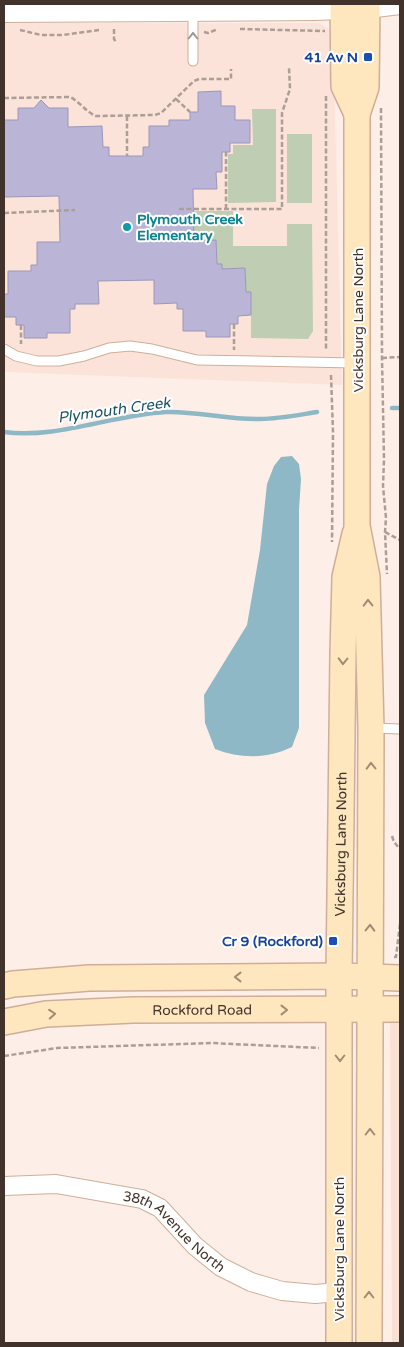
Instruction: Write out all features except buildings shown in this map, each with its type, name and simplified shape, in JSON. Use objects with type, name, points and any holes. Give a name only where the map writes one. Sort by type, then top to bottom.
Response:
[{"type":"main road","name":"Vicksburg Lane North","points":[[339,1343],[339,976],[345,576],[357,526],[370,360],[357,114],[344,86],[355,7]]},
{"type":"main road","name":"Vicksburg Lane North","points":[[357,526],[367,576],[371,728],[369,1343]]},
{"type":"main road","points":[[4,986],[89,978],[339,976],[400,978]]},
{"type":"main road","name":"Rockford Road","points":[[4,1022],[46,1014],[133,1010],[400,1009]]},
{"type":"street","points":[[4,13],[193,12],[400,5]]},
{"type":"street","name":"38th Avenue North","points":[[4,1186],[56,1184],[142,1198],[160,1208],[195,1246],[221,1267],[251,1282],[282,1290],[315,1294],[339,1292]]},
{"type":"lane","points":[[193,12],[193,61]]},
{"type":"lane","points":[[4,349],[16,356],[37,361],[59,361],[84,356],[108,348],[130,346],[152,348],[197,360],[331,363],[370,360]]},
{"type":"lane","points":[[371,728],[400,729]]},
{"type":"path","points":[[109,29],[119,28]]},
{"type":"path","points":[[193,31],[208,33],[223,28]]},
{"type":"path","points":[[15,30],[41,35],[63,35],[104,29]]},
{"type":"path","points":[[238,29],[325,31],[325,34]]},
{"type":"path","points":[[179,208],[282,209],[282,113],[290,89],[290,68]]},
{"type":"path","points":[[4,98],[41,99],[70,97],[76,100],[90,114],[96,116],[155,115],[161,113],[194,81],[199,79],[231,79],[231,69]]},
{"type":"path","points":[[326,95],[325,348],[331,363],[334,432],[332,550]]},
{"type":"path","points":[[176,99],[190,112]]},
{"type":"path","points":[[381,106],[370,360],[384,459],[383,486],[388,568],[386,582]]},
{"type":"path","points":[[126,116],[127,156]]},
{"type":"path","points":[[226,152],[226,208]]},
{"type":"path","points":[[4,212],[74,210]]},
{"type":"path","points":[[234,324],[235,361]]},
{"type":"path","points":[[20,325],[20,349]]},
{"type":"path","points":[[370,360],[400,357]]},
{"type":"path","points":[[385,532],[400,540]]},
{"type":"path","points":[[390,831],[394,842],[400,848]]},
{"type":"path","points":[[4,1056],[57,1048],[210,1043],[322,1048]]},
{"type":"shaded area","points":[[4,23],[319,23],[329,29],[333,36],[342,385],[4,372]]},
{"type":"shaded area","points":[[390,1020],[400,1020],[400,1343],[392,1343]]},
{"type":"green space","points":[[252,109],[276,109],[276,202],[228,203],[228,154],[233,154],[233,145],[253,145]]},
{"type":"green space","points":[[287,134],[312,134],[312,203],[287,203]]},
{"type":"green space","points":[[193,211],[233,211],[233,246],[287,246],[287,224],[312,224],[313,331],[308,339],[251,338],[251,292],[246,292],[245,269],[222,269],[222,264],[217,264],[216,241],[194,241]]},
{"type":"water","points":[[292,456],[299,464],[301,479],[299,510],[299,728],[292,747],[283,751],[264,756],[234,755],[215,749],[205,723],[204,695],[247,625],[260,550],[267,484],[274,466],[281,457]]},
{"type":"waterway","name":"Plymouth Creek","points":[[392,408],[400,408]]},
{"type":"waterway","name":"Plymouth Creek","points":[[4,432],[24,433],[64,430],[125,417],[166,412],[260,419],[281,418],[317,412]]},
{"type":"place","name":"41 Av N","points":[[368,57]]},
{"type":"place","name":"Plymouth Creek Elementary","points":[[127,227]]},
{"type":"place","name":"Cr 9 (Rockford)","points":[[333,941]]}]
